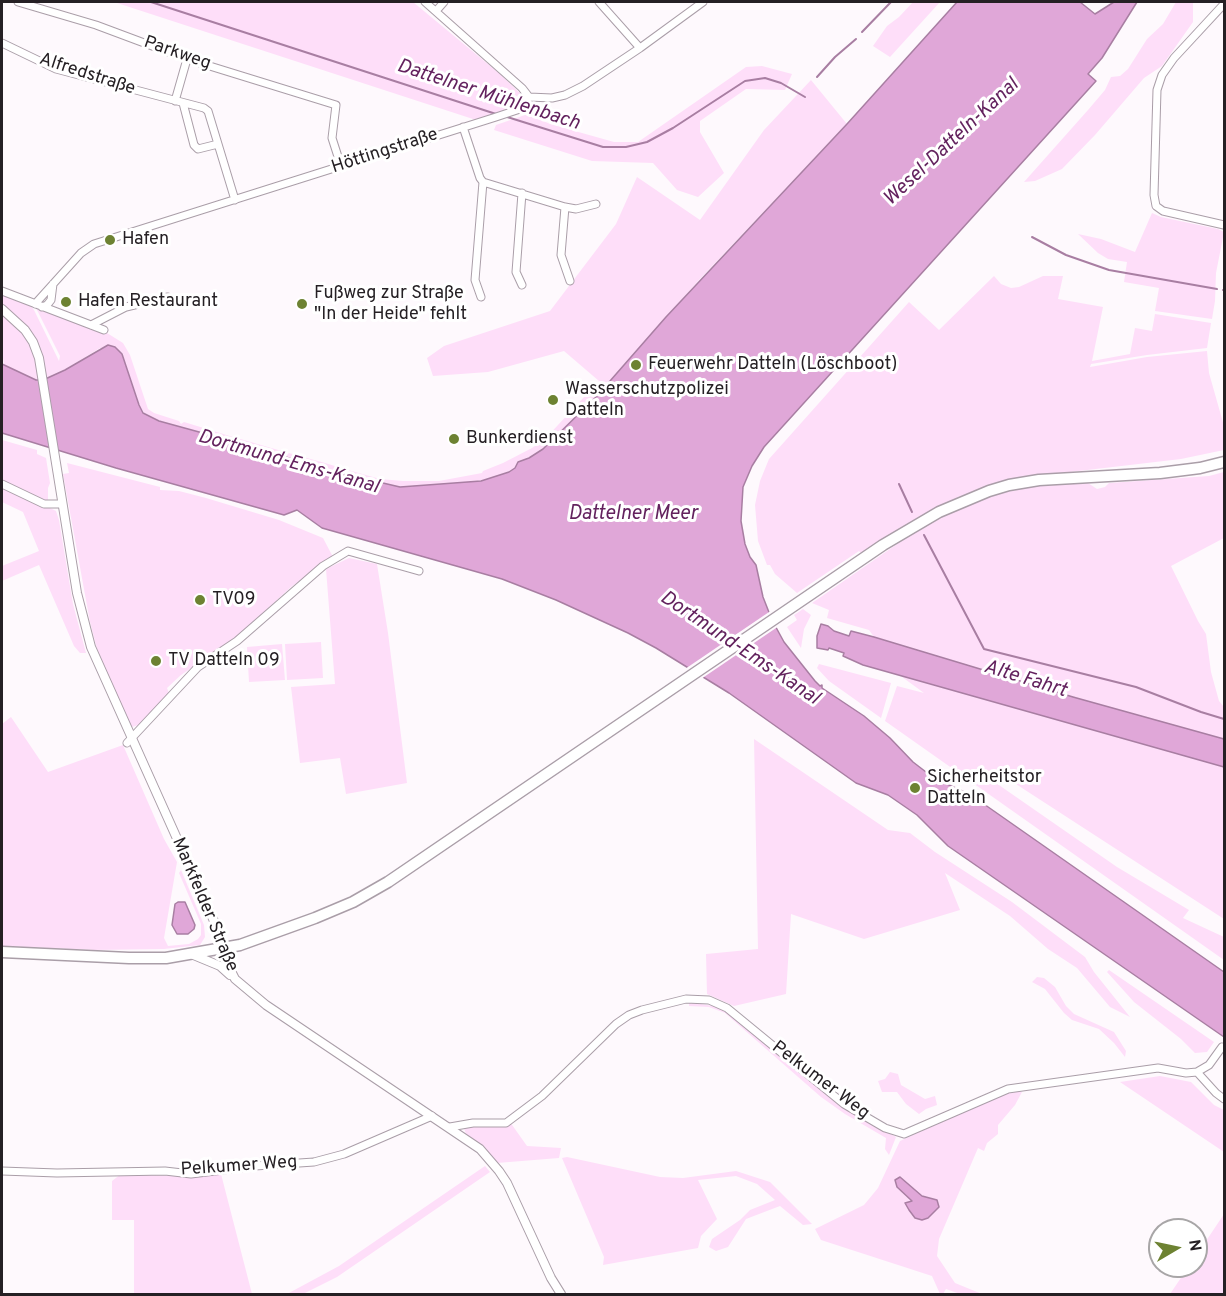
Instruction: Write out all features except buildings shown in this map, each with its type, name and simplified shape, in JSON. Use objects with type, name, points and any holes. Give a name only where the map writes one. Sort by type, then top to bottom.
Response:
[{"type":"main road","points":[[2,952],[149,958],[224,949],[300,924],[353,902],[388,882],[883,545],[939,512],[989,491],[1039,480],[1160,473],[1200,468],[1224,462]]},
{"type":"street","name":"Parkweg","points":[[18,2],[96,25],[186,59],[336,105],[332,138],[341,166]]},
{"type":"street","points":[[425,2],[522,88],[529,97],[552,98],[565,95],[583,86],[703,2]]},
{"type":"street","points":[[436,11],[444,2]]},
{"type":"street","points":[[599,2],[640,48]]},
{"type":"street","points":[[1224,4],[1174,58],[1162,75],[1157,90],[1154,195],[1156,206],[1163,211],[1224,225]]},
{"type":"street","name":"Alfredstraße","points":[[2,43],[56,69],[204,108],[208,111],[235,200]]},
{"type":"street","points":[[186,59],[179,102],[194,145],[198,149],[218,144]]},
{"type":"street","name":"Höttingstraße","points":[[39,306],[54,282],[81,253],[94,244],[520,109],[529,97]]},
{"type":"street","points":[[463,127],[483,182],[475,280],[481,297]]},
{"type":"street","points":[[483,182],[565,207],[576,209],[596,204]]},
{"type":"street","points":[[522,193],[516,272],[522,285]]},
{"type":"street","points":[[565,207],[561,255],[570,281]]},
{"type":"street","points":[[2,291],[104,330]]},
{"type":"street","points":[[91,324],[126,307],[168,297]]},
{"type":"street","name":"Markfelder Straße","points":[[2,309],[20,324],[33,342],[42,373],[62,504],[84,626],[91,647],[129,741],[214,921],[235,979],[266,1005],[480,1149],[499,1171],[561,1294]]},
{"type":"street","points":[[2,484],[44,504],[62,504]]},
{"type":"street","points":[[129,741],[198,667],[245,635],[323,566],[348,551],[419,571]]},
{"type":"street","points":[[191,954],[220,966],[235,979]]},
{"type":"street","name":"Pelkumer Weg","points":[[450,1128],[473,1123],[506,1123],[542,1096],[616,1024],[642,1010],[686,999],[709,1000],[727,1008],[844,1104],[885,1128],[904,1134],[1008,1089],[1158,1068],[1186,1073],[1197,1072]]},
{"type":"street","points":[[1222,1047],[1209,1065],[1197,1072],[1224,1099]]},
{"type":"street","name":"Pelkumer Weg","points":[[2,1171],[57,1173],[165,1171],[190,1174],[255,1166],[298,1164],[344,1154],[432,1116]]},
{"type":"shaded area","points":[[114,2],[413,2],[500,74],[524,97],[515,106],[476,120]]},
{"type":"shaded area","points":[[913,2],[940,2],[890,57],[873,46],[887,26]]},
{"type":"shaded area","points":[[1176,2],[1193,2],[1193,22],[1162,66],[1144,78],[1062,169],[1035,181],[1024,182],[1105,90],[1111,77],[1120,76],[1128,69],[1147,39],[1163,24]]},
{"type":"shaded area","points":[[762,66],[792,74],[785,90],[746,89],[700,121],[700,132],[724,173],[698,197],[677,190],[653,163],[592,161],[494,130],[496,125],[528,114],[550,124],[614,142],[638,142],[746,67]]},
{"type":"shaded area","points":[[811,80],[847,124],[699,280],[596,397],[543,449],[518,462],[516,468],[502,475],[481,481],[400,487],[323,469],[159,421],[144,413],[139,405],[122,354],[115,348],[100,348],[65,370],[43,380],[36,380],[4,365],[2,294],[31,306],[59,361],[60,356],[36,308],[99,328],[123,343],[130,355],[148,409],[179,421],[181,424],[184,422],[234,439],[285,452],[287,455],[289,453],[338,467],[338,470],[341,468],[380,479],[439,481],[482,473],[544,440],[599,381],[564,351],[488,372],[433,376],[427,358],[444,346],[550,311],[616,224],[637,177],[700,220],[764,130]]},
{"type":"shaded area","points":[[1152,213],[1224,232],[1216,273],[1212,319],[1155,311],[1159,288],[1124,282],[1127,262],[1108,259],[1078,234],[1101,239],[1135,252]]},
{"type":"shaded area","points":[[994,276],[1001,284],[1011,288],[1019,287],[1043,276],[1063,276],[1058,299],[1103,307],[1092,361],[1130,354],[1135,328],[1152,331],[1155,314],[1211,323],[1207,348],[1091,364],[1090,367],[1147,357],[1207,351],[1209,373],[1224,426],[1224,450],[1181,459],[1036,476],[999,483],[958,497],[910,523],[863,555],[859,551],[797,593],[775,574],[770,565],[767,565],[758,541],[755,505],[760,481],[769,459],[909,302],[939,330]]},
{"type":"shaded area","points":[[2,440],[37,450],[37,454],[46,458],[50,483],[48,507],[56,511],[59,520],[73,604],[86,653],[80,653],[74,646],[39,565],[2,581],[2,566],[39,551],[23,512],[2,502]]},
{"type":"shaded area","name":"TV09","points":[[67,463],[160,487],[160,490],[179,491],[206,498],[279,520],[323,538],[333,557],[291,587],[239,635],[181,675],[167,688],[169,693],[142,724],[132,727],[97,649],[90,622],[63,474],[69,473]]},
{"type":"shaded area","points":[[1224,472],[1224,538],[1171,566],[1206,634],[1211,672],[1219,701],[1224,707],[1224,739],[1073,697],[874,637],[869,630],[827,618],[829,610],[812,603],[913,533],[963,506],[1002,493],[1041,485],[1085,481],[1097,489],[1109,483],[1209,476]]},
{"type":"shaded area","points":[[349,558],[377,564],[407,783],[346,794],[340,758],[300,763],[291,687],[335,684],[326,569]]},
{"type":"shaded area","points":[[803,609],[811,615],[804,629],[801,648],[787,627],[797,620],[794,615]]},
{"type":"shaded area","points":[[321,642],[323,678],[287,680],[285,644]]},
{"type":"shaded area","points":[[282,644],[285,680],[249,682],[247,647]]},
{"type":"shaded area","points":[[819,664],[891,683],[881,718],[829,681],[817,668]]},
{"type":"shaded area","points":[[898,674],[1224,767],[1224,919],[1002,775],[996,783],[1117,867],[1189,910],[1183,918],[1224,937],[1224,960],[885,721],[897,686],[924,693]]},
{"type":"shaded area","points":[[11,717],[48,772],[123,745],[164,839],[177,862],[164,938],[168,946],[189,944],[201,935],[201,924],[179,873],[181,870],[204,925],[205,937],[200,945],[164,949],[94,950],[2,946],[2,724]]},
{"type":"shaded area","points":[[754,739],[888,830],[910,833],[1012,902],[1085,957],[1094,972],[1130,1017],[1110,1007],[1077,968],[1048,949],[1010,916],[945,873],[960,910],[864,939],[791,914],[786,994],[734,1006],[707,994],[706,954],[758,949]]},
{"type":"shaded area","points":[[1109,970],[1214,1042],[1207,1052],[1195,1053],[1134,1002],[1107,972]]},
{"type":"shaded area","points":[[1037,977],[1044,978],[1055,987],[1066,1006],[1074,1014],[1114,1032],[1126,1051],[1125,1057],[1099,1029],[1072,1020],[1064,1013],[1045,989],[1032,982]]},
{"type":"shaded area","points":[[689,1002],[719,1007],[731,1014],[846,1109],[896,1137],[889,1155],[885,1149],[886,1138],[821,1097],[725,1013],[709,1007],[689,1006]]},
{"type":"shaded area","points":[[890,1072],[898,1074],[901,1085],[925,1099],[935,1096],[937,1105],[919,1114],[906,1104],[897,1092],[882,1092],[878,1081],[885,1079]]},
{"type":"shaded area","points":[[1160,1076],[1191,1082],[1214,1105],[1224,1110],[1224,1152],[1120,1082]]},
{"type":"shaded area","points":[[1006,1092],[1022,1092],[1015,1105],[998,1125],[998,1134],[987,1143],[984,1151],[978,1148],[939,1239],[937,1256],[955,1283],[982,1294],[960,1294],[946,1289],[943,1294],[940,1294],[932,1276],[821,1240],[815,1229],[864,1205],[878,1188],[900,1141]]},
{"type":"shaded area","points":[[510,1122],[527,1146],[561,1148],[559,1158],[497,1163],[481,1145],[466,1134],[464,1128]]},
{"type":"shaded area","points":[[567,1157],[660,1177],[683,1178],[736,1171],[770,1182],[812,1224],[803,1225],[780,1206],[746,1219],[728,1247],[716,1251],[709,1247],[712,1239],[740,1220],[750,1210],[775,1200],[757,1184],[736,1176],[698,1180],[717,1219],[701,1236],[698,1248],[603,1265],[604,1257],[562,1158]]},
{"type":"shaded area","points":[[485,1166],[490,1172],[337,1277],[303,1294],[287,1294],[339,1266]]},
{"type":"shaded area","points":[[121,1174],[175,1176],[221,1174],[252,1294],[134,1294],[134,1220],[112,1220],[112,1181]]},
{"type":"shaded area","points":[[1224,1214],[1224,1294],[1170,1294],[1181,1278],[1208,1278],[1208,1238]]},
{"type":"water","name":"Dattelner Meer","points":[[957,2],[1080,2],[1095,14],[1114,2],[1137,2],[1102,58],[1088,74],[1096,81],[764,447],[743,487],[741,521],[745,544],[756,565],[763,597],[772,620],[784,642],[815,681],[820,686],[822,685],[822,688],[864,716],[926,772],[971,795],[1224,972],[1224,1037],[948,846],[917,815],[888,795],[856,783],[729,693],[628,633],[556,600],[502,579],[322,528],[297,510],[284,515],[2,433],[2,364],[36,380],[43,380],[108,345],[115,347],[122,354],[143,413],[159,421],[323,469],[400,487],[481,481],[509,472],[518,462],[543,449],[596,397],[666,317],[847,124]]},
{"type":"water","points":[[821,624],[849,636],[851,631],[874,637],[1073,697],[1224,739],[1224,767],[863,665],[843,656],[844,653],[829,648],[828,650],[817,648],[817,636]]},
{"type":"water","points":[[185,902],[195,925],[188,934],[177,934],[172,925],[175,904]]},
{"type":"water","points":[[900,1177],[922,1196],[937,1200],[939,1207],[928,1218],[922,1220],[915,1218],[909,1210],[905,1203],[912,1201],[897,1187],[895,1180]]},
{"type":"pier","points":[[772,610],[779,626],[701,679],[685,669]]},
{"type":"waterway","name":"Dattelner Mühlenbach","points":[[151,2],[496,114]]},
{"type":"waterway","points":[[862,32],[891,2]]},
{"type":"waterway","points":[[817,77],[856,39]]},
{"type":"waterway","name":"Dattelner Mühlenbach","points":[[504,116],[603,147],[626,147],[647,142],[673,128],[745,81],[765,78],[781,83],[805,97]]},
{"type":"waterway","name":"Dattelner Mühlenbach","points":[[1032,237],[1066,255],[1109,270],[1217,289]]},
{"type":"waterway","points":[[899,484],[912,512]]},
{"type":"waterway","name":"Alte Fahrt","points":[[924,535],[984,649],[1136,687],[1224,719]]},
{"type":"place","name":"Hafen","points":[[110,240]]},
{"type":"place","name":"Hafen Restaurant","points":[[66,302]]},
{"type":"place","name":"Fußweg zur Straße \"In der Heide\" fehlt","points":[[302,304]]},
{"type":"place","name":"Feuerwehr Datteln (Löschboot)","points":[[636,365]]},
{"type":"place","name":"Wasserschutzpolizei Datteln","points":[[553,400]]},
{"type":"place","name":"Bunkerdienst","points":[[454,439]]},
{"type":"place","name":"TV09","points":[[200,600]]},
{"type":"place","name":"TV Datteln 09","points":[[156,661]]},
{"type":"place","name":"Sicherheitstor Datteln","points":[[915,788]]},
{"type":"water label","name":"Wesel-Datteln-Kanal","points":[[952,143]]},
{"type":"water label","name":"Dortmund-Ems-Kanal","points":[[288,463]]},
{"type":"water label","name":"Dortmund-Ems-Kanal","points":[[739,649]]}]
